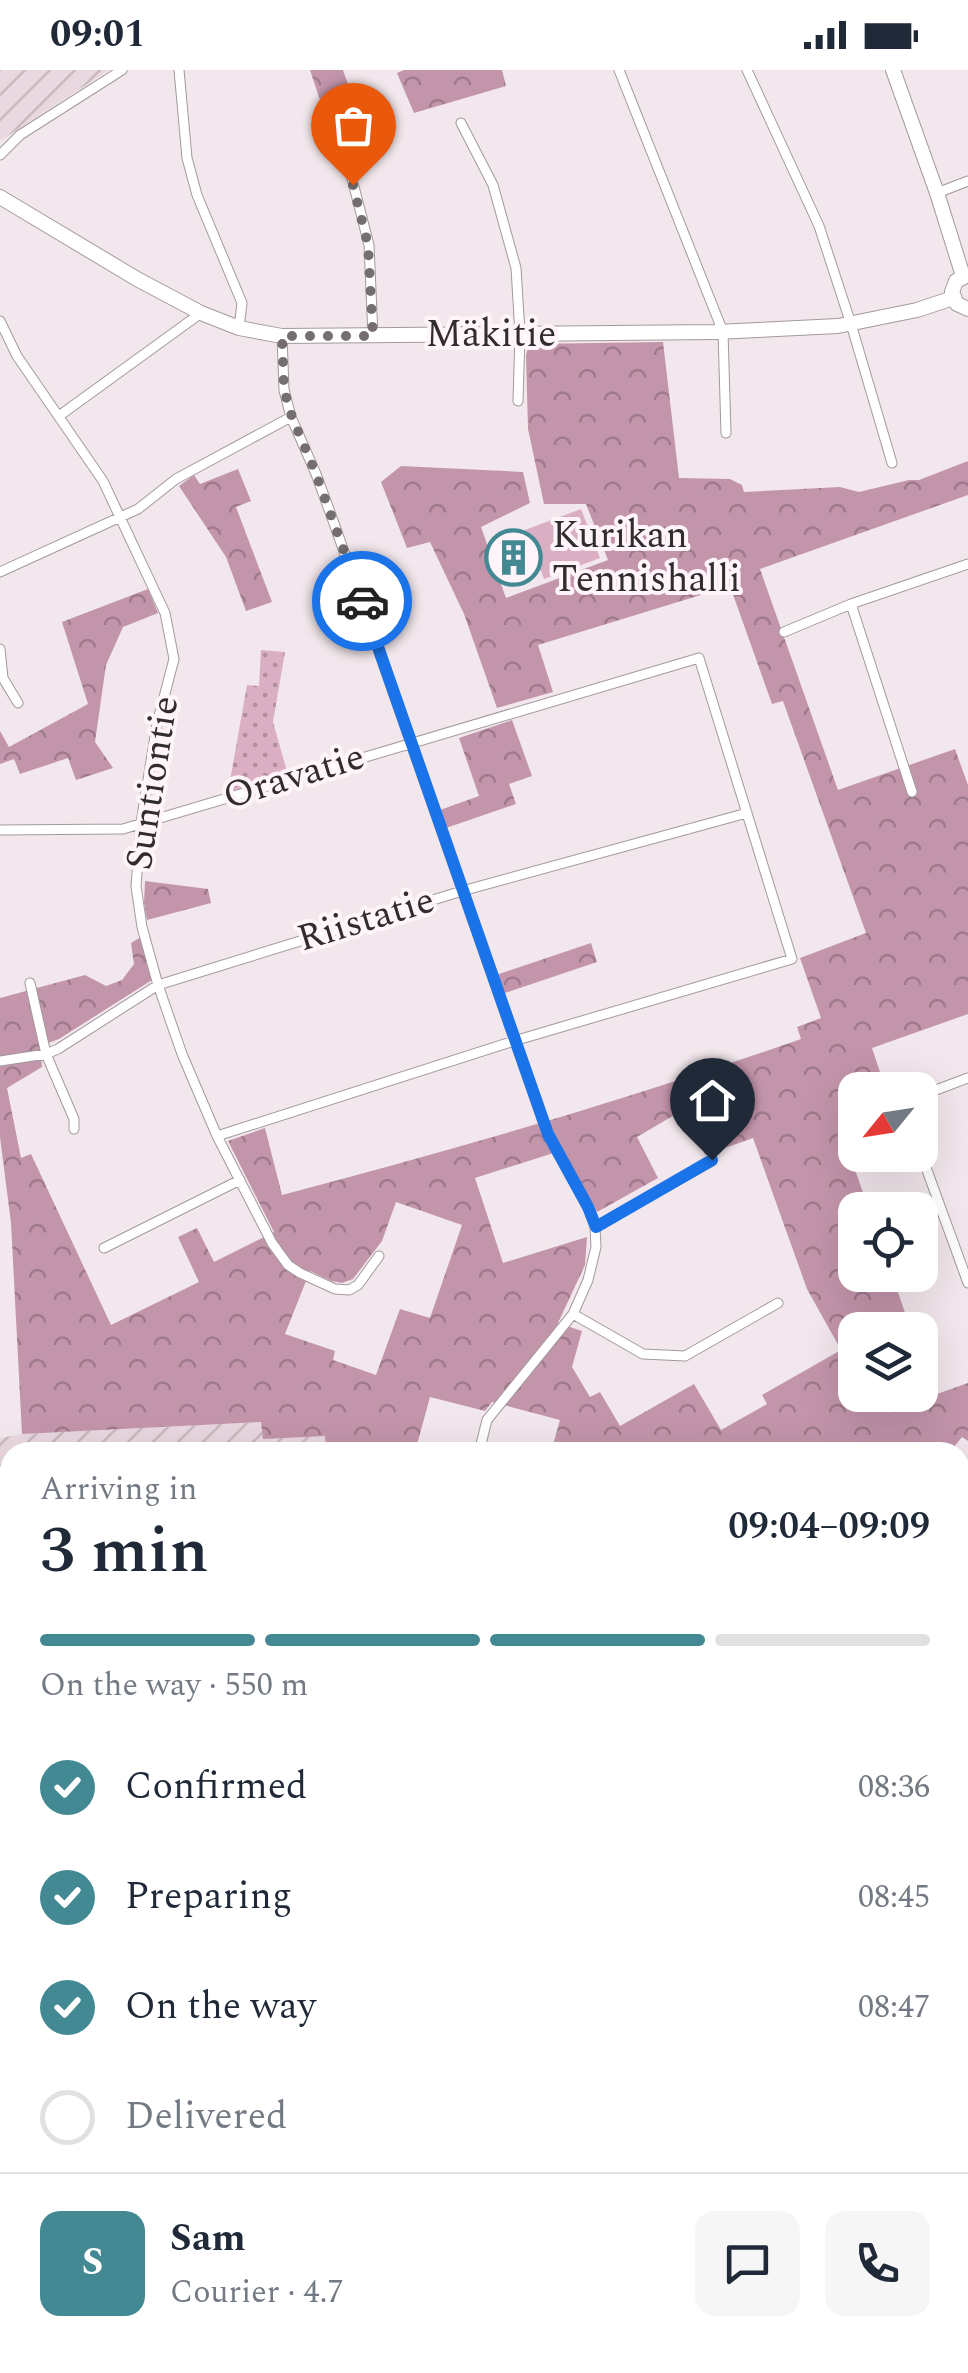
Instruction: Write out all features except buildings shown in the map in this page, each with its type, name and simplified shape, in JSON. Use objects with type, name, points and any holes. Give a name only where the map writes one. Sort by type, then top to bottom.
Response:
[{"type":"street","points":[[0,155],[20,135],[122,70]]},
{"type":"street","points":[[180,70],[186,158],[197,195],[242,303],[239,328]]},
{"type":"street","points":[[618,70],[724,332],[726,433]]},
{"type":"street","points":[[747,70],[819,226],[892,463]]},
{"type":"street","points":[[893,70],[966,276],[954,285],[953,298],[968,310]]},
{"type":"street","points":[[461,123],[493,184],[516,268],[520,334],[518,401]]},
{"type":"street","points":[[338,124],[368,245],[373,336]]},
{"type":"street","points":[[937,193],[968,181]]},
{"type":"street","name":"Mäkitie","points":[[0,197],[201,313],[239,328],[282,336],[724,332],[852,324],[953,298]]},
{"type":"street","points":[[58,416],[201,313]]},
{"type":"street","name":"Suntiontie","points":[[0,321],[17,356],[103,481],[165,612],[174,659],[158,724],[136,886],[142,927],[182,1054],[240,1180],[272,1243],[288,1265],[335,1289],[349,1290],[358,1285],[379,1256]]},
{"type":"street","points":[[282,336],[284,390],[292,417],[412,742],[548,1134],[596,1227],[588,1280],[573,1314],[487,1420],[482,1442]]},
{"type":"street","points":[[0,572],[138,510],[176,479],[292,417]]},
{"type":"street","points":[[784,632],[851,604],[968,564]]},
{"type":"street","points":[[851,604],[912,792]]},
{"type":"street","points":[[0,648],[3,678],[18,703]]},
{"type":"street","name":"Oravatie","points":[[0,830],[123,829],[699,658],[747,813]]},
{"type":"street","points":[[218,1136],[514,1042],[792,960],[747,813]]},
{"type":"street","name":"Riistatie","points":[[0,1061],[58,1049],[158,985],[462,890],[747,813]]},
{"type":"street","points":[[30,982],[46,1054],[74,1119],[74,1129]]},
{"type":"street","points":[[938,1089],[968,1078]]},
{"type":"street","points":[[596,1227],[712,1160]]},
{"type":"street","points":[[928,1172],[968,1283]]},
{"type":"street","points":[[104,1248],[240,1180]]},
{"type":"street","points":[[573,1314],[643,1354],[685,1356],[778,1302]]},
{"type":"shaded area","points":[[0,70],[109,70],[0,141]]},
{"type":"shaded area","points":[[581,509],[600,558],[544,579],[525,530]]},
{"type":"shaded area","points":[[261,650],[285,652],[273,722],[288,775],[228,792],[247,685],[259,686]]},
{"type":"shaded area","points":[[262,1422],[325,1436],[325,1442],[0,1442],[0,1438]]},
{"type":"green space","points":[[310,70],[343,70],[350,90],[320,100]]},
{"type":"green space","points":[[502,70],[506,86],[414,113],[397,73]]},
{"type":"green space","points":[[663,342],[679,478],[730,479],[742,485],[744,492],[840,487],[859,492],[919,480],[968,461],[968,495],[760,569],[838,790],[955,749],[968,785],[968,1014],[872,1048],[880,1072],[838,1072],[838,1172],[856,1172],[863,1192],[838,1192],[838,1292],[898,1292],[905,1312],[838,1312],[838,1345],[807,1289],[753,1138],[705,1155],[688,1107],[637,1137],[658,1178],[597,1212],[563,1150],[475,1178],[503,1263],[587,1237],[585,1265],[558,1323],[582,1331],[572,1367],[590,1397],[600,1392],[620,1426],[694,1384],[721,1430],[767,1404],[762,1395],[838,1352],[838,1412],[938,1412],[938,1394],[968,1383],[968,1441],[962,1437],[958,1442],[554,1442],[560,1420],[492,1402],[485,1411],[430,1397],[418,1442],[325,1442],[325,1436],[263,1439],[261,1422],[22,1434],[11,1223],[0,1137],[0,998],[85,975],[106,986],[122,980],[134,964],[131,943],[141,937],[152,980],[59,1039],[40,1046],[42,1067],[7,1088],[21,1158],[31,1154],[111,1325],[199,1282],[178,1237],[197,1228],[214,1262],[274,1232],[228,1141],[265,1128],[282,1195],[672,1082],[801,1039],[797,1027],[821,1018],[800,958],[866,933],[783,701],[772,704],[730,586],[538,645],[553,692],[497,708],[464,614],[430,542],[407,548],[381,482],[401,466],[523,472],[530,503],[481,527],[506,598],[608,560],[586,504],[544,504],[528,429],[529,344]],"holes":[[[396,1202],[462,1225],[430,1318],[400,1309],[376,1375],[333,1360],[335,1351],[285,1334],[310,1271],[331,1281],[353,1279],[382,1241]]]},
{"type":"green space","points":[[238,469],[251,501],[236,507],[272,602],[246,611],[226,557],[179,486],[194,475],[200,484]]},
{"type":"green space","points":[[148,589],[158,613],[123,627],[106,665],[95,742],[113,768],[76,780],[68,758],[20,774],[14,759],[0,764],[0,731],[9,747],[88,704],[62,622]]},
{"type":"green space","points":[[512,720],[532,776],[509,784],[516,804],[446,828],[440,810],[479,796],[459,738]]},
{"type":"green space","points":[[145,881],[208,889],[211,903],[147,920]]},
{"type":"green space","points":[[591,943],[597,962],[502,994],[496,975]]},
{"type":"way so far","points":[[353,185],[368,245],[373,336],[282,336],[282,352],[284,390],[292,417],[362,601]]},
{"type":"place","name":"Kurikan Tennishalli","points":[[513,558]]},
{"type":"route","points":[[362,601],[548,1134],[596,1227],[712,1160]]}]
